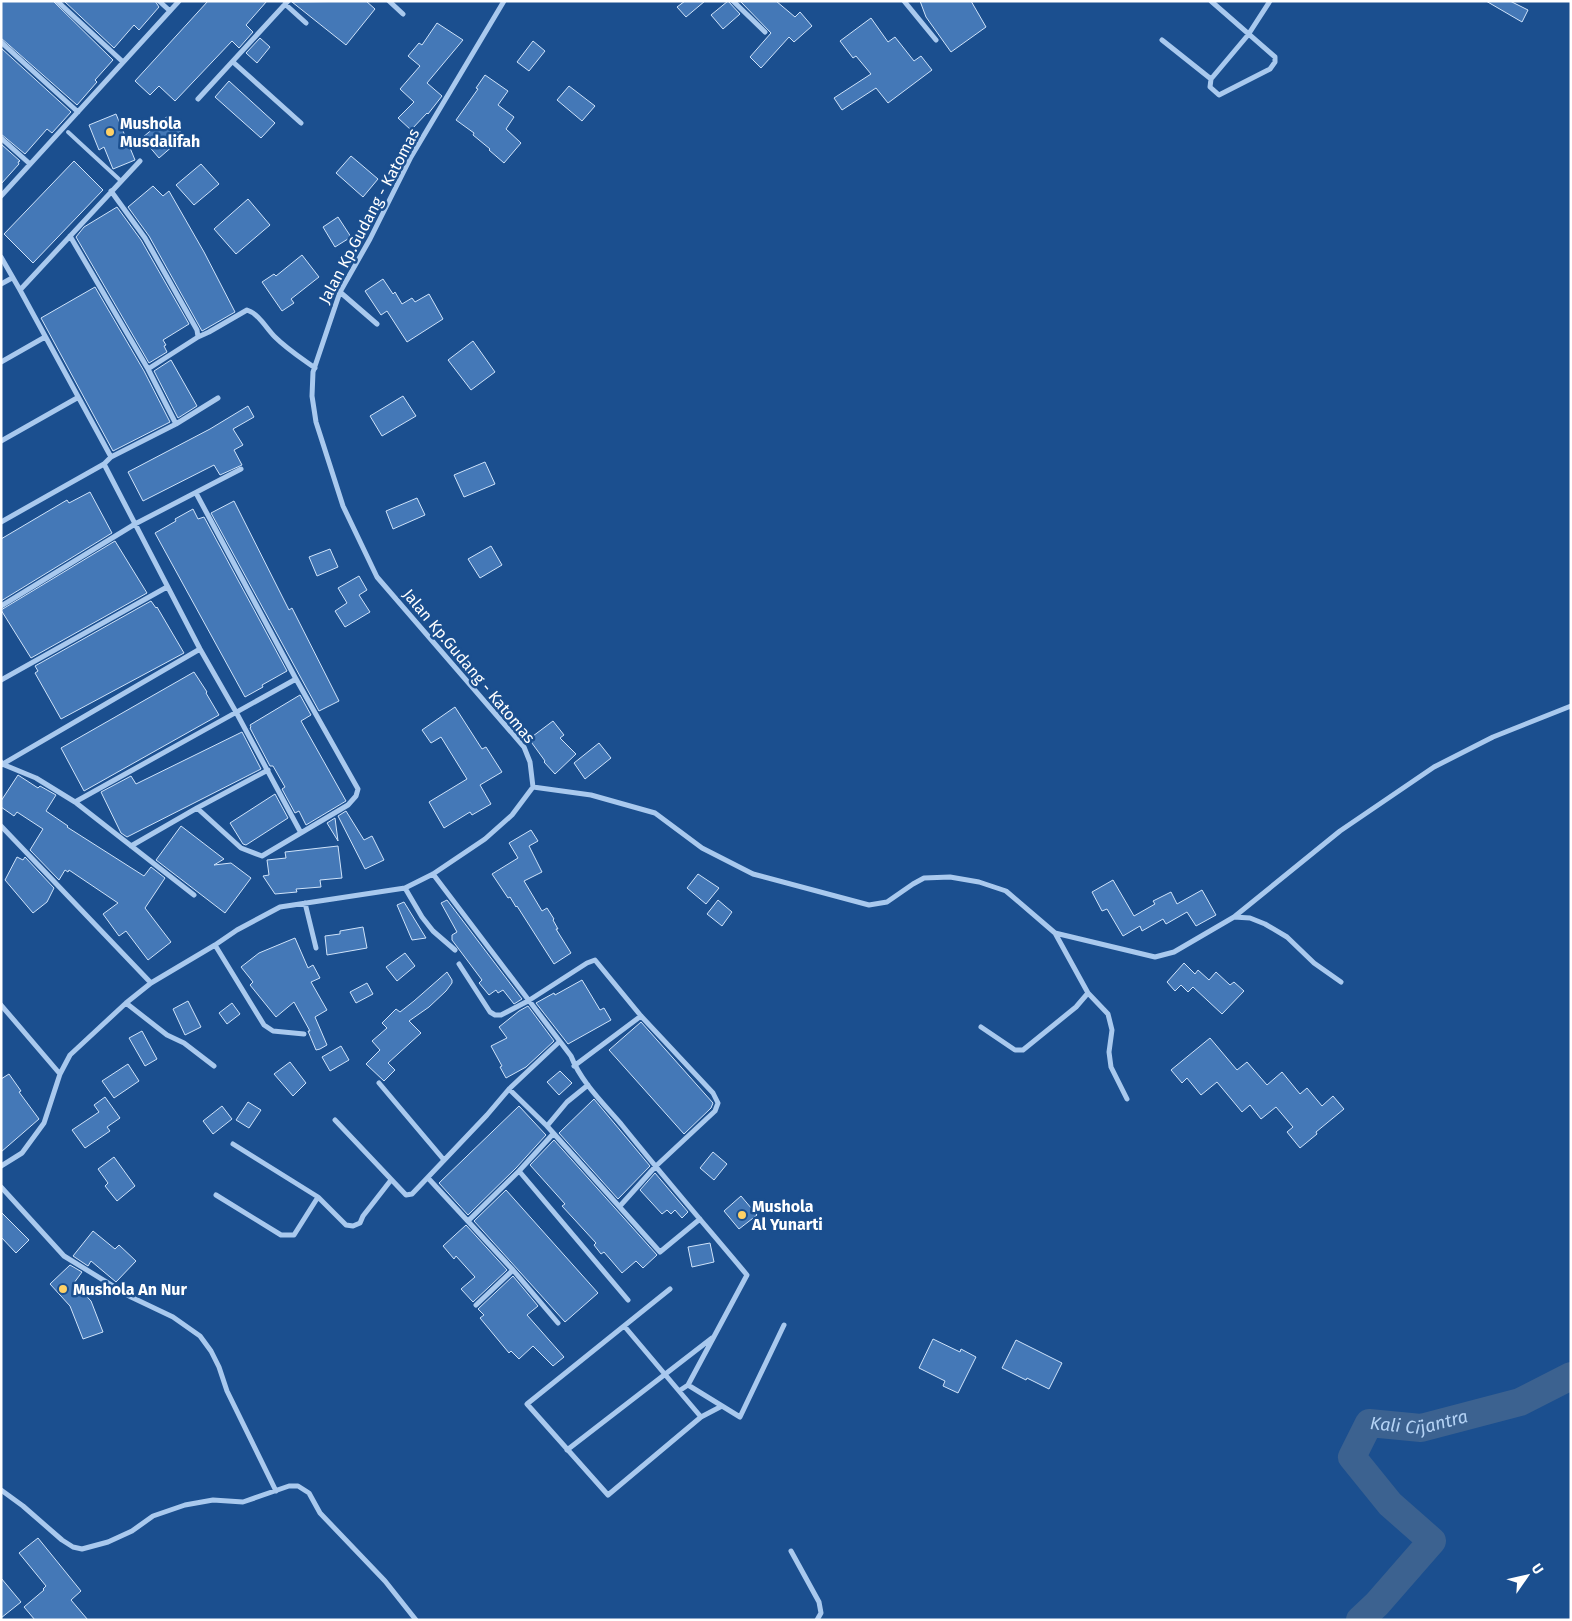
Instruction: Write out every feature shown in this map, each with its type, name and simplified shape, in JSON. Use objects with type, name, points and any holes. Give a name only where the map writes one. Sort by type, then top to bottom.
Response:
[{"type":"street","points":[[57,1],[124,62]]},
{"type":"street","points":[[159,1],[170,11]]},
{"type":"street","points":[[1,196],[179,1]]},
{"type":"street","points":[[389,1],[403,14]]},
{"type":"street","name":"Jalan Kp.Gudang - Katomas","points":[[504,1],[411,157],[370,239],[340,292],[313,372],[312,396],[316,422],[343,506],[377,577],[524,748],[530,762],[533,787]]},
{"type":"street","points":[[733,1],[765,32]]},
{"type":"street","points":[[904,1],[936,40]]},
{"type":"street","points":[[1210,1],[1248,35],[1275,57],[1275,62],[1270,69],[1219,95],[1210,87],[1211,79],[1248,35],[1270,1]]},
{"type":"street","points":[[198,99],[286,3],[306,23]]},
{"type":"street","points":[[1162,40],[1211,79]]},
{"type":"street","points":[[1,42],[78,112]]},
{"type":"street","points":[[233,62],[301,123]]},
{"type":"street","points":[[1,138],[30,164]]},
{"type":"street","points":[[20,290],[140,161]]},
{"type":"street","points":[[111,191],[152,250],[194,322],[198,337]]},
{"type":"street","points":[[70,236],[148,369],[176,424]]},
{"type":"street","points":[[1,257],[111,457]]},
{"type":"street","points":[[1,284],[12,278]]},
{"type":"street","points":[[340,292],[377,324]]},
{"type":"street","points":[[148,369],[198,337],[247,310],[253,312],[274,336],[315,368]]},
{"type":"street","points":[[1,362],[45,337]]},
{"type":"street","points":[[1,441],[78,398]]},
{"type":"street","points":[[1,522],[104,464],[111,457],[176,424],[218,398]]},
{"type":"street","points":[[104,464],[200,650],[236,712],[301,833]]},
{"type":"street","points":[[1,606],[135,524],[241,469]]},
{"type":"street","points":[[196,493],[296,679],[358,789],[356,796],[348,805],[262,856],[241,848],[196,808]]},
{"type":"street","points":[[1,680],[167,587]]},
{"type":"street","points":[[2,764],[200,650]]},
{"type":"street","points":[[75,802],[296,679]]},
{"type":"street","points":[[1055,933],[1155,957],[1174,952],[1234,917],[1340,831],[1434,767],[1492,737],[1571,706]]},
{"type":"street","points":[[2,764],[36,778],[75,802],[194,895]]},
{"type":"street","points":[[131,846],[196,808],[268,770]]},
{"type":"street","points":[[1,1166],[22,1153],[44,1123],[60,1074],[70,1055],[126,1003],[151,983],[216,945],[237,930],[280,907],[405,888],[433,874],[485,839],[512,815],[533,787],[591,795],[655,813],[702,848],[753,874],[868,905],[887,902],[924,878],[950,877],[979,882],[1006,891],[1055,933],[1088,993],[1108,1014],[1112,1030],[1109,1052],[1112,1067],[1127,1099]]},
{"type":"street","points":[[1,826],[151,983]]},
{"type":"street","points":[[433,874],[571,1056],[574,1066],[588,1085],[747,1275],[688,1385],[680,1392]]},
{"type":"street","points":[[405,888],[422,917],[433,931],[455,950]]},
{"type":"street","points":[[305,903],[316,948]]},
{"type":"street","points":[[1234,917],[1250,918],[1265,924],[1287,937],[1314,962],[1341,982]]},
{"type":"street","points":[[216,945],[264,1025],[273,1031],[304,1034]]},
{"type":"street","points":[[459,964],[490,1012],[500,1016],[595,960],[641,1016],[712,1093],[718,1103],[714,1111],[655,1167],[620,1206]]},
{"type":"street","points":[[981,1027],[1015,1050],[1023,1050],[1076,1007],[1088,993]]},
{"type":"street","points":[[126,1003],[167,1035],[184,1043],[214,1066]]},
{"type":"street","points":[[1,1005],[60,1074]]},
{"type":"street","points":[[574,1066],[641,1016]]},
{"type":"street","points":[[335,1120],[406,1195],[412,1194],[487,1115],[509,1088],[559,1042]]},
{"type":"street","points":[[379,1083],[444,1160]]},
{"type":"street","points":[[547,1126],[567,1102],[588,1085]]},
{"type":"street","points":[[509,1088],[547,1126],[660,1252],[700,1219]]},
{"type":"street","points":[[468,1221],[519,1172],[553,1134]]},
{"type":"street","points":[[233,1144],[318,1197],[346,1225],[354,1226],[360,1223],[363,1216],[391,1180]]},
{"type":"street","points":[[519,1172],[628,1300]]},
{"type":"street","points":[[428,1178],[513,1270],[558,1323]]},
{"type":"street","points":[[1,1187],[64,1256],[131,1297],[173,1317],[200,1336],[211,1351],[219,1367],[227,1391],[276,1491]]},
{"type":"street","points":[[216,1195],[281,1235],[287,1236],[294,1235],[318,1197]]},
{"type":"street","points":[[476,1305],[513,1270]]},
{"type":"street","points":[[670,1289],[527,1404],[608,1495],[701,1417],[722,1406]]},
{"type":"street","points":[[688,1385],[740,1417],[784,1325]]},
{"type":"street","points":[[625,1327],[701,1417]]},
{"type":"street","points":[[567,1450],[714,1336]]},
{"type":"street","points":[[1,1490],[23,1506],[72,1548],[82,1548],[108,1542],[132,1531],[153,1516],[185,1505],[213,1500],[243,1502],[289,1486],[298,1486],[309,1493],[320,1513],[385,1581],[416,1620]]},
{"type":"street","points":[[791,1551],[819,1602],[821,1613],[817,1620]]},
{"type":"lane","points":[[68,132],[121,181]]},
{"type":"building","points":[[1,1],[53,1],[113,60],[95,80],[97,82],[77,105],[1,38]]},
{"type":"building","points":[[64,1],[155,1],[159,7],[139,30],[134,25],[114,48]]},
{"type":"building","points":[[208,1],[267,1],[246,25],[253,32],[239,48],[232,41],[175,101],[159,86],[150,95],[135,81]]},
{"type":"building","points":[[366,1],[375,9],[346,45],[292,2]]},
{"type":"building","points":[[685,1],[705,1],[686,17],[677,7]]},
{"type":"building","points":[[728,1],[740,14],[723,29],[711,15]]},
{"type":"building","points":[[740,1],[776,1],[795,17],[800,12],[812,26],[794,42],[789,37],[761,68],[750,57],[771,33]]},
{"type":"building","points":[[920,1],[971,1],[986,27],[951,52],[926,17]]},
{"type":"building","points":[[1486,1],[1510,1],[1528,10],[1522,22]]},
{"type":"building","points":[[871,18],[888,42],[895,37],[914,61],[921,56],[932,70],[888,103],[876,88],[842,110],[834,98],[871,74],[856,56],[853,58],[840,41]]},
{"type":"building","points":[[437,23],[463,40],[427,83],[442,96],[428,114],[411,130],[398,118],[414,102],[400,89],[420,66],[408,56],[419,43],[422,45]]},
{"type":"building","points":[[260,38],[270,47],[257,63],[246,53]]},
{"type":"building","points":[[533,41],[545,51],[529,71],[517,62]]},
{"type":"building","points":[[1,48],[71,112],[52,133],[47,129],[25,154],[1,134]]},
{"type":"building","points":[[485,75],[508,91],[498,105],[514,117],[506,129],[521,143],[504,163],[473,135],[474,133],[456,120],[478,89],[476,88]]},
{"type":"building","points":[[229,81],[275,123],[261,138],[215,97]]},
{"type":"building","points":[[569,86],[595,106],[582,121],[557,100]]},
{"type":"building","points":[[116,114],[135,160],[113,169],[104,147],[99,150],[89,125]]},
{"type":"building","points":[[169,115],[182,130],[170,140],[174,145],[159,158],[142,138]]},
{"type":"building","points":[[1,144],[20,161],[1,184]]},
{"type":"building","points":[[351,156],[378,179],[363,197],[336,173]]},
{"type":"building","points":[[74,161],[103,190],[33,263],[4,234]]},
{"type":"building","points":[[201,164],[219,184],[194,205],[176,185]]},
{"type":"building","points":[[153,186],[163,196],[169,191],[204,252],[235,312],[202,331],[149,236],[128,207]]},
{"type":"building","points":[[248,199],[270,225],[236,254],[214,229]]},
{"type":"building","points":[[117,207],[141,240],[189,324],[163,340],[167,352],[149,363],[76,237],[84,227]]},
{"type":"building","points":[[338,217],[351,237],[335,247],[323,227]]},
{"type":"building","points":[[302,255],[319,277],[291,299],[294,303],[282,311],[262,282],[274,274],[276,276]]},
{"type":"building","points":[[383,279],[393,294],[395,292],[402,304],[412,298],[415,302],[429,294],[443,319],[407,342],[387,311],[381,315],[365,291]]},
{"type":"building","points":[[95,287],[144,371],[170,422],[113,451],[41,318]]},
{"type":"building","points":[[473,341],[495,372],[471,390],[448,360]]},
{"type":"building","points":[[171,360],[197,406],[178,418],[154,371]]},
{"type":"building","points":[[403,396],[416,416],[382,436],[370,416]]},
{"type":"building","points":[[248,406],[254,417],[233,429],[243,445],[234,450],[242,465],[220,475],[214,465],[143,501],[128,472],[210,429]]},
{"type":"building","points":[[485,462],[495,484],[464,497],[454,475]]},
{"type":"building","points":[[90,492],[112,533],[1,601],[1,539],[67,500],[69,503]]},
{"type":"building","points":[[417,498],[425,515],[393,529],[386,511]]},
{"type":"building","points":[[234,501],[289,610],[292,608],[339,701],[319,711],[211,513]]},
{"type":"building","points":[[193,509],[198,519],[204,517],[287,671],[245,697],[155,533]]},
{"type":"building","points":[[115,541],[147,593],[31,658],[1,610]]},
{"type":"building","points":[[491,546],[502,565],[480,578],[468,559]]},
{"type":"building","points":[[330,549],[338,567],[317,576],[309,557]]},
{"type":"building","points":[[359,576],[367,590],[359,595],[370,612],[345,627],[335,611],[347,603],[338,588]]},
{"type":"building","points":[[151,601],[157,607],[184,653],[61,719],[35,673],[38,671],[35,666]]},
{"type":"building","points":[[194,672],[219,715],[84,791],[61,748]]},
{"type":"building","points":[[300,695],[311,715],[301,721],[346,801],[306,825],[299,811],[295,813],[282,789],[285,787],[273,766],[270,766],[250,728],[250,725]]},
{"type":"building","points":[[455,707],[482,749],[486,747],[502,772],[480,785],[491,804],[472,815],[470,812],[444,828],[429,802],[467,779],[441,737],[431,743],[422,730]]},
{"type":"building","points":[[553,721],[564,735],[560,738],[576,754],[555,774],[544,762],[529,739]]},
{"type":"building","points":[[242,732],[261,769],[127,837],[121,833],[101,792],[131,776],[136,784]]},
{"type":"building","points":[[599,743],[611,758],[585,779],[574,763]]},
{"type":"building","points":[[18,775],[38,788],[40,786],[56,795],[46,811],[67,827],[144,876],[151,867],[165,878],[145,908],[171,942],[148,960],[126,931],[119,936],[103,914],[118,903],[69,870],[68,872],[65,870],[59,880],[30,850],[43,829],[17,812],[14,816],[1,807],[1,801]]},
{"type":"building","points":[[275,794],[288,818],[246,845],[243,844],[230,823]]},
{"type":"building","points":[[346,811],[364,840],[372,836],[384,860],[365,869],[338,816]]},
{"type":"building","points":[[335,818],[338,841],[327,823]]},
{"type":"building","points":[[181,826],[224,859],[214,865],[231,863],[251,878],[225,913],[156,860]]},
{"type":"building","points":[[531,830],[538,841],[529,846],[542,872],[524,881],[542,911],[547,908],[554,919],[558,929],[556,929],[571,953],[554,964],[517,906],[510,897],[508,898],[492,874],[518,858],[509,843]]},
{"type":"building","points":[[338,846],[342,878],[320,880],[321,887],[296,889],[297,892],[275,894],[263,876],[269,875],[267,860],[286,858],[285,852]]},
{"type":"building","points":[[17,857],[23,860],[25,857],[54,888],[47,902],[33,913],[5,880]]},
{"type":"building","points":[[698,874],[719,888],[706,904],[687,888]]},
{"type":"building","points":[[1113,880],[1134,916],[1155,904],[1153,901],[1171,892],[1177,904],[1202,890],[1216,915],[1196,926],[1187,912],[1166,924],[1163,919],[1142,931],[1140,926],[1123,936],[1107,909],[1102,911],[1092,892]]},
{"type":"building","points":[[447,900],[522,999],[514,1004],[503,990],[498,993],[496,990],[489,995],[479,983],[482,980],[452,940],[452,935],[457,932],[441,903]]},
{"type":"building","points":[[718,900],[732,912],[722,926],[707,914]]},
{"type":"building","points":[[404,902],[426,938],[412,940],[397,905]]},
{"type":"building","points":[[363,927],[367,948],[327,955],[325,936],[340,934],[340,931]]},
{"type":"building","points":[[295,938],[308,968],[313,965],[320,978],[311,982],[327,1010],[315,1017],[327,1045],[316,1050],[308,1031],[310,1031],[294,1002],[276,1017],[250,985],[253,982],[241,967],[259,953]]},
{"type":"building","points":[[405,953],[415,966],[397,981],[386,967]]},
{"type":"building","points":[[1184,963],[1195,974],[1198,970],[1209,980],[1216,972],[1230,985],[1234,982],[1244,991],[1222,1014],[1193,987],[1188,992],[1181,985],[1175,991],[1167,982]]},
{"type":"building","points":[[447,972],[452,983],[429,1007],[409,1021],[421,1033],[388,1063],[395,1070],[384,1081],[366,1064],[380,1050],[372,1041],[387,1028],[382,1023],[396,1009],[400,1012]]},
{"type":"building","points":[[582,980],[600,1010],[604,1008],[611,1020],[568,1044],[536,1003]]},
{"type":"building","points":[[367,983],[373,994],[356,1003],[350,992]]},
{"type":"building","points":[[188,1001],[201,1027],[185,1035],[173,1009]]},
{"type":"building","points":[[232,1003],[240,1014],[227,1024],[219,1013]]},
{"type":"building","points":[[528,1006],[554,1041],[526,1067],[506,1078],[491,1046],[507,1038],[499,1027]]},
{"type":"building","points":[[641,1022],[713,1103],[711,1108],[684,1134],[609,1050]]},
{"type":"building","points":[[142,1031],[157,1059],[145,1066],[129,1038]]},
{"type":"building","points":[[1210,1038],[1237,1070],[1247,1062],[1267,1085],[1282,1072],[1300,1094],[1307,1088],[1322,1106],[1333,1096],[1344,1109],[1300,1148],[1287,1132],[1293,1127],[1276,1107],[1261,1119],[1250,1105],[1242,1112],[1217,1082],[1201,1095],[1187,1078],[1182,1083],[1171,1070]]},
{"type":"building","points":[[341,1046],[349,1060],[330,1071],[322,1057]]},
{"type":"building","points":[[290,1062],[306,1083],[293,1096],[274,1074]]},
{"type":"building","points":[[128,1064],[139,1081],[114,1098],[102,1081]]},
{"type":"building","points":[[560,1071],[572,1083],[559,1095],[547,1082]]},
{"type":"building","points":[[9,1074],[21,1091],[19,1092],[39,1119],[1,1152],[1,1079]]},
{"type":"building","points":[[105,1097],[120,1118],[107,1127],[110,1131],[85,1148],[72,1130],[99,1112],[94,1105]]},
{"type":"building","points":[[594,1099],[650,1166],[618,1199],[559,1133]]},
{"type":"building","points":[[248,1102],[261,1110],[249,1128],[236,1120]]},
{"type":"building","points":[[222,1106],[232,1119],[213,1134],[203,1121]]},
{"type":"building","points":[[519,1106],[546,1135],[516,1168],[468,1215],[439,1183]]},
{"type":"building","points":[[554,1140],[657,1255],[643,1268],[636,1261],[622,1273],[604,1252],[601,1254],[594,1245],[596,1243],[562,1206],[565,1204],[530,1165]]},
{"type":"building","points":[[713,1152],[727,1164],[714,1180],[700,1168]]},
{"type":"building","points":[[114,1157],[135,1186],[117,1201],[105,1186],[108,1183],[98,1169]]},
{"type":"building","points":[[655,1173],[688,1212],[682,1218],[675,1210],[671,1214],[667,1210],[662,1214],[640,1190]]},
{"type":"building","points":[[506,1190],[598,1293],[565,1322],[474,1221]]},
{"type":"building","points":[[741,1196],[757,1215],[739,1229],[724,1211]]},
{"type":"building","points":[[1,1212],[29,1240],[16,1253],[1,1237]]},
{"type":"building","points":[[466,1225],[507,1270],[473,1302],[461,1289],[475,1277],[456,1256],[454,1259],[443,1246]]},
{"type":"building","points":[[93,1231],[115,1249],[119,1245],[136,1261],[116,1282],[91,1261],[88,1266],[73,1256]]},
{"type":"building","points":[[710,1243],[714,1262],[692,1267],[688,1247]]},
{"type":"building","points":[[70,1265],[82,1272],[74,1283],[91,1301],[103,1332],[83,1339],[70,1306],[50,1284]]},
{"type":"building","points":[[513,1276],[538,1306],[527,1315],[564,1357],[553,1366],[533,1346],[519,1359],[511,1351],[509,1353],[480,1318],[484,1315],[478,1309]]},
{"type":"building","points":[[933,1339],[960,1352],[961,1349],[976,1357],[958,1393],[943,1386],[945,1381],[919,1368]]},
{"type":"building","points":[[1016,1340],[1062,1363],[1049,1389],[1002,1368]]},
{"type":"building","points":[[38,1538],[81,1591],[71,1600],[88,1620],[35,1620],[24,1607],[44,1590],[46,1586],[19,1553]]},
{"type":"building","points":[[1,1578],[21,1602],[1,1618]]},
{"type":"waterway","name":"Kali Cijantra","points":[[1360,1620],[1377,1604],[1432,1541],[1390,1504],[1352,1457],[1369,1423],[1421,1428],[1520,1402],[1571,1376]]},
{"type":"place","name":"Mushola Musdalifah","points":[[110,132]]},
{"type":"place","name":"Mushola Al Yunarti","points":[[742,1215]]},
{"type":"place","name":"Mushola An Nur","points":[[63,1289]]}]
